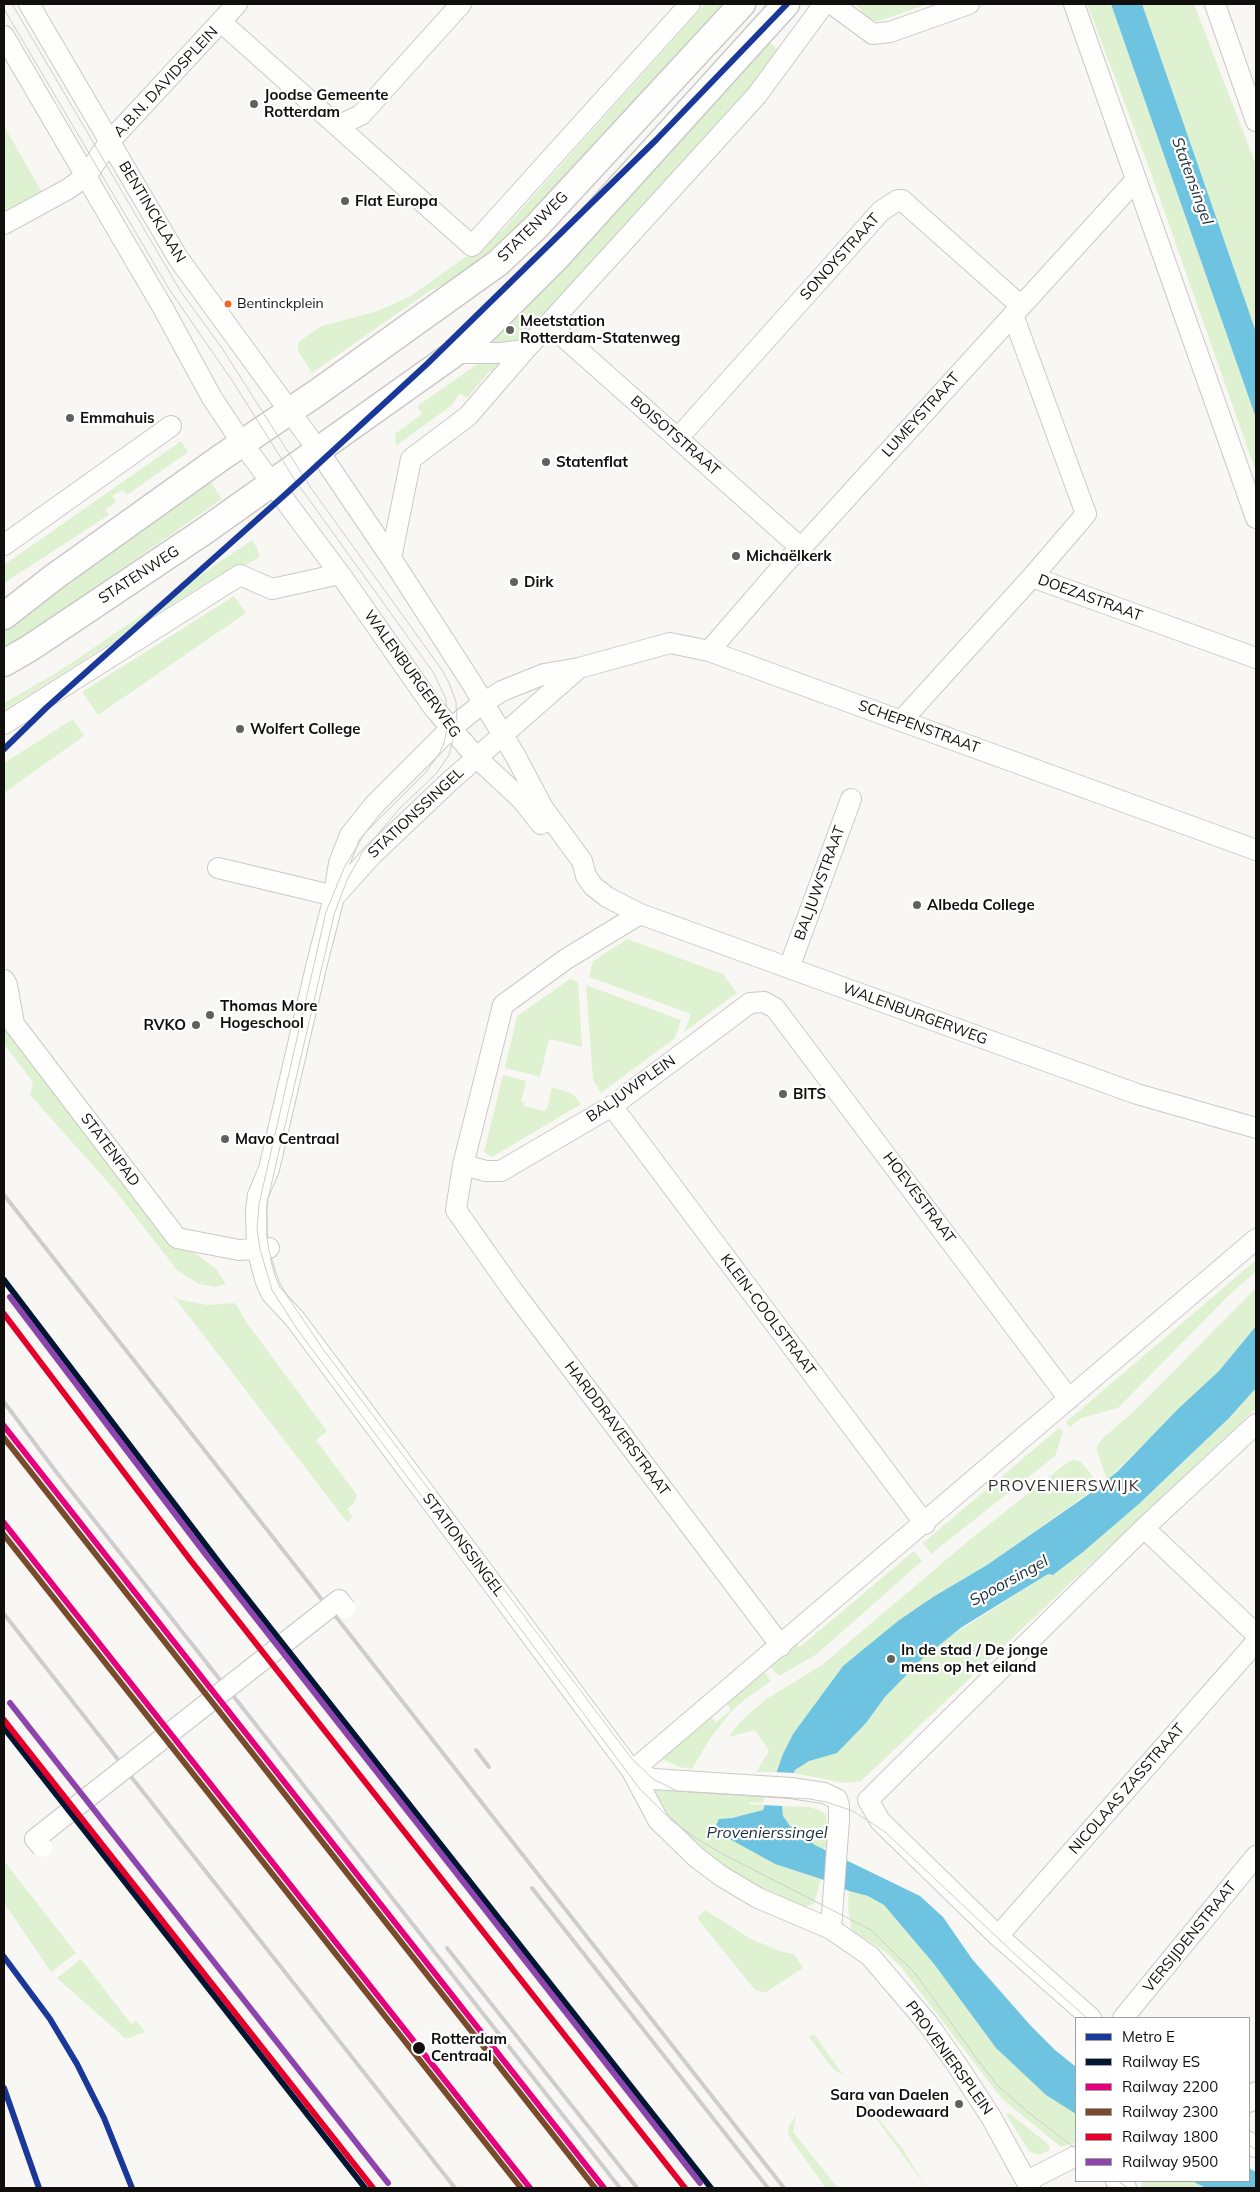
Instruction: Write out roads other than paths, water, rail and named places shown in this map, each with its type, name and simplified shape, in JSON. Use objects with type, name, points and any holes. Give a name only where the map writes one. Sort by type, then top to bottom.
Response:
[{"type":"main road","name":"STATENWEG","points":[[290,411],[498,263],[535,228],[742,4]]},
{"type":"main road","points":[[272,483],[476,338],[526,290],[786,4]]},
{"type":"main road","points":[[4,616],[54,577],[290,411]]},
{"type":"main road","name":"STATENWEG","points":[[4,663],[30,648],[206,530],[272,483]]},
{"type":"main road","points":[[4,597],[54,577]]},
{"type":"main road","points":[[4,674],[30,648]]},
{"type":"street","name":"BENTINCKLAAN","points":[[29,4],[178,258],[290,411]]},
{"type":"street","name":"A.B.N. DAVIDSPLEIN","points":[[4,224],[68,190],[86,176],[110,141],[237,4]]},
{"type":"street","points":[[221,22],[337,126],[361,115],[461,4]]},
{"type":"street","name":"STATENWEG","points":[[337,126],[472,246],[690,4]]},
{"type":"street","points":[[391,558],[411,459],[468,416],[525,350],[758,95],[824,4]]},
{"type":"street","points":[[832,4],[873,34],[890,32],[970,4]]},
{"type":"street","points":[[1074,4],[1135,181],[1256,518]]},
{"type":"street","points":[[1216,4],[1255,112]]},
{"type":"street","points":[[4,36],[163,308],[208,392],[242,443],[272,483]]},
{"type":"street","name":"LUMEYSTRAAT","points":[[709,651],[786,562],[801,548],[1135,181]]},
{"type":"street","name":"SONOYSTRAAT","points":[[678,438],[881,211],[898,200],[902,200],[913,210],[1016,310]]},
{"type":"street","name":"DOEZASTRAAT","points":[[1016,310],[1086,514],[1032,577],[1256,658]]},
{"type":"street","name":"BOISOTSTRAAT","points":[[550,324],[801,548]]},
{"type":"street","points":[[457,353],[500,353],[525,350]]},
{"type":"street","points":[[290,411],[318,450]]},
{"type":"street","points":[[4,545],[171,426]]},
{"type":"street","name":"WALENBURGERWEG","points":[[318,450],[391,558],[483,703],[543,808],[582,861],[586,876],[593,886],[607,897],[640,914],[1137,1094],[1256,1128]]},
{"type":"street","name":"WALENBURGERWEG","points":[[272,483],[340,574],[450,728],[476,757],[522,800],[573,868],[586,876]]},
{"type":"street","points":[[4,724],[240,574],[272,589],[340,574]]},
{"type":"street","points":[[902,720],[1032,577]]},
{"type":"street","name":"SCHEPENSTRAAT","points":[[483,703],[502,691],[544,674],[579,668],[670,643],[709,651],[1256,850]]},
{"type":"street","name":"SCHEPENSTRAAT","points":[[502,734],[579,668]]},
{"type":"street","name":"STATIONSSINGEL","points":[[483,703],[450,728],[374,805],[350,835],[339,864],[334,896],[269,1169],[263,1248],[295,1319],[632,1771]]},
{"type":"street","name":"STATIONSSINGEL","points":[[334,896],[372,855],[502,734]]},
{"type":"street","name":"BALJUWSTRAAT","points":[[789,968],[851,799]]},
{"type":"street","points":[[218,868],[334,896]]},
{"type":"street","points":[[463,1165],[503,1005],[566,959],[640,914]]},
{"type":"street","name":"STATENPAD","points":[[4,980],[7,985],[14,1024],[177,1238],[239,1250],[263,1248]]},
{"type":"street","name":"BALJUWPLEIN","points":[[463,1165],[501,1171],[612,1106],[750,1003],[764,1002]]},
{"type":"street","name":"HOEVESTRAAT","points":[[764,1002],[775,1008],[1069,1399]]},
{"type":"street","name":"KLEIN-COOLSTRAAT","points":[[612,1106],[925,1524]]},
{"type":"street","name":"HARDDRAVERSTRAAT","points":[[463,1165],[456,1210],[513,1291],[781,1646]]},
{"type":"street","points":[[868,1800],[846,1797],[837,1799],[824,1793],[791,1788],[653,1780],[632,1771],[925,1524],[1256,1239]]},
{"type":"street","points":[[868,1800],[1144,1528],[1256,1424]]},
{"type":"street","points":[[1144,1528],[1256,1634]]},
{"type":"street","points":[[42,1847],[35,1839],[101,1794],[303,1634],[339,1600],[345,1608]]},
{"type":"street","name":"NICOLAAS ZASSTRAAT","points":[[998,1936],[1256,1642]]},
{"type":"street","name":"PROVENIERSPLEIN","points":[[632,1771],[658,1820],[696,1857],[722,1876],[758,1898],[831,1929],[870,1956],[929,2025],[991,2117],[1029,2185]]},
{"type":"street","points":[[831,1929],[837,1853],[839,1806],[837,1799]]},
{"type":"street","points":[[868,1800],[880,1821],[998,1936],[1090,2017]]},
{"type":"street","name":"VERSIJDENSTRAAT","points":[[1125,2017],[1256,1856]]},
{"type":"street","points":[[1029,2185],[1075,2157]]},
{"type":"water","name":"Statensingel","points":[[1111,4],[1142,4],[1256,332],[1256,418]]},
{"type":"water","points":[[1256,1326],[1256,1388],[1229,1418],[1140,1503],[1083,1552],[1053,1575],[1048,1574],[962,1627],[922,1659],[885,1697],[866,1723],[837,1753],[809,1761],[795,1770],[782,1806],[783,1816],[790,1826],[815,1845],[920,1896],[943,1917],[972,1959],[1031,2026],[1055,2050],[1075,2066],[1075,2113],[1046,2095],[996,2048],[934,1964],[884,1905],[868,1896],[775,1864],[726,1837],[716,1825],[719,1819],[732,1818],[763,1810],[783,1754],[793,1734],[843,1666],[898,1621],[933,1597],[987,1565],[1092,1492],[1118,1471],[1178,1409],[1219,1371]]},
{"type":"water","points":[[1250,2169],[1256,2172],[1256,2188],[1206,2188],[1194,2182],[1250,2182]]},
{"type":"tram line","points":[[12,4],[181,292],[222,348],[311,488],[442,670],[456,702],[457,723],[449,755],[436,774],[401,807],[362,853],[347,880],[334,915],[267,1203],[269,1251],[279,1281],[287,1296],[323,1349],[632,1759],[653,1779],[677,1791],[810,1799],[853,1811],[885,1832],[1017,1956],[1086,2017]]},
{"type":"tram line","points":[[4,9],[169,289],[233,382],[295,480],[433,672],[446,699],[448,725],[444,743],[439,754],[426,772],[365,833],[344,868],[326,912],[259,1204],[257,1230],[260,1249],[272,1290],[297,1329],[639,1788],[671,1820],[699,1840],[871,1930],[915,1973],[998,2086],[1075,2148]]},
{"type":"tram line","points":[[1250,2146],[1256,2150]]},
{"type":"tram line","points":[[1119,2182],[1128,2188]]},
{"type":"railway","points":[[4,1195],[323,1601]]},
{"type":"railway","points":[[4,1402],[57,1473],[221,1681]]},
{"type":"railway","points":[[333,1613],[784,2188]]},
{"type":"railway","points":[[4,1614],[120,1762]]},
{"type":"railway","points":[[231,1693],[620,2188]]},
{"type":"railway","points":[[476,1750],[489,1767]]},
{"type":"railway","points":[[129,1774],[455,2188]]},
{"type":"railway","points":[[532,1888],[768,2188]]},
{"type":"railway","points":[[447,1948],[637,2188]]},
{"type":"metro line","name":"E","points":[[4,749],[46,708],[288,492],[427,364],[656,140],[787,4]]},
{"type":"metro line","name":"E","points":[[4,1957],[50,2019],[77,2064],[104,2118],[132,2188]]},
{"type":"metro line","name":"E","points":[[4,2088],[39,2188]]},
{"type":"rail line","name":"ES","points":[[4,1280],[224,1569],[711,2188]]},
{"type":"rail line","name":"9500","points":[[10,1297],[203,1551],[700,2183]]},
{"type":"rail line","name":"1800","points":[[4,1314],[191,1561],[685,2188]]},
{"type":"rail line","name":"2200","points":[[4,1426],[604,2188]]},
{"type":"rail line","name":"2300","points":[[4,1438],[595,2188]]},
{"type":"rail line","name":"2200","points":[[4,1523],[530,2188]]},
{"type":"rail line","name":"2300","points":[[4,1535],[521,2188]]},
{"type":"rail line","name":"9500","points":[[10,1703],[388,2183]]},
{"type":"rail line","name":"1800","points":[[4,1720],[373,2188]]},
{"type":"rail line","name":"ES","points":[[4,1728],[365,2188]]},
{"type":"place","name":"Joodse Gemeente Rotterdam","points":[[254,104]]},
{"type":"place","name":"Flat Europa","points":[[345,201]]},
{"type":"place","name":"Bentinckplein","points":[[228,304]]},
{"type":"place","name":"Meetstation Rotterdam-Statenweg","points":[[510,330]]},
{"type":"place","name":"Emmahuis","points":[[70,418]]},
{"type":"place","name":"Statenflat","points":[[546,462]]},
{"type":"place","name":"Michaëlkerk","points":[[736,556]]},
{"type":"place","name":"Dirk","points":[[514,582]]},
{"type":"place","name":"Wolfert College","points":[[240,729]]},
{"type":"place","name":"Albeda College","points":[[917,905]]},
{"type":"place","name":"Thomas More Hogeschool","points":[[210,1015]]},
{"type":"place","name":"RVKO","points":[[196,1025]]},
{"type":"place","name":"BITS","points":[[783,1094]]},
{"type":"place","name":"Mavo Centraal","points":[[225,1139]]},
{"type":"place","name":"In de stad / De jonge mens op het eiland","points":[[891,1659]]},
{"type":"place","name":"Rotterdam Centraal","points":[[419,2048]]},
{"type":"place","name":"Sara van Daelen Doodewaard","points":[[959,2104]]},
{"type":"district","name":"PROVENIERSWIJK","points":[[1064,1486]]},
{"type":"water label","name":"Spoorsingel","points":[[1009,1581]]},
{"type":"water label","name":"Provenierssingel","points":[[767,1833]]}]
